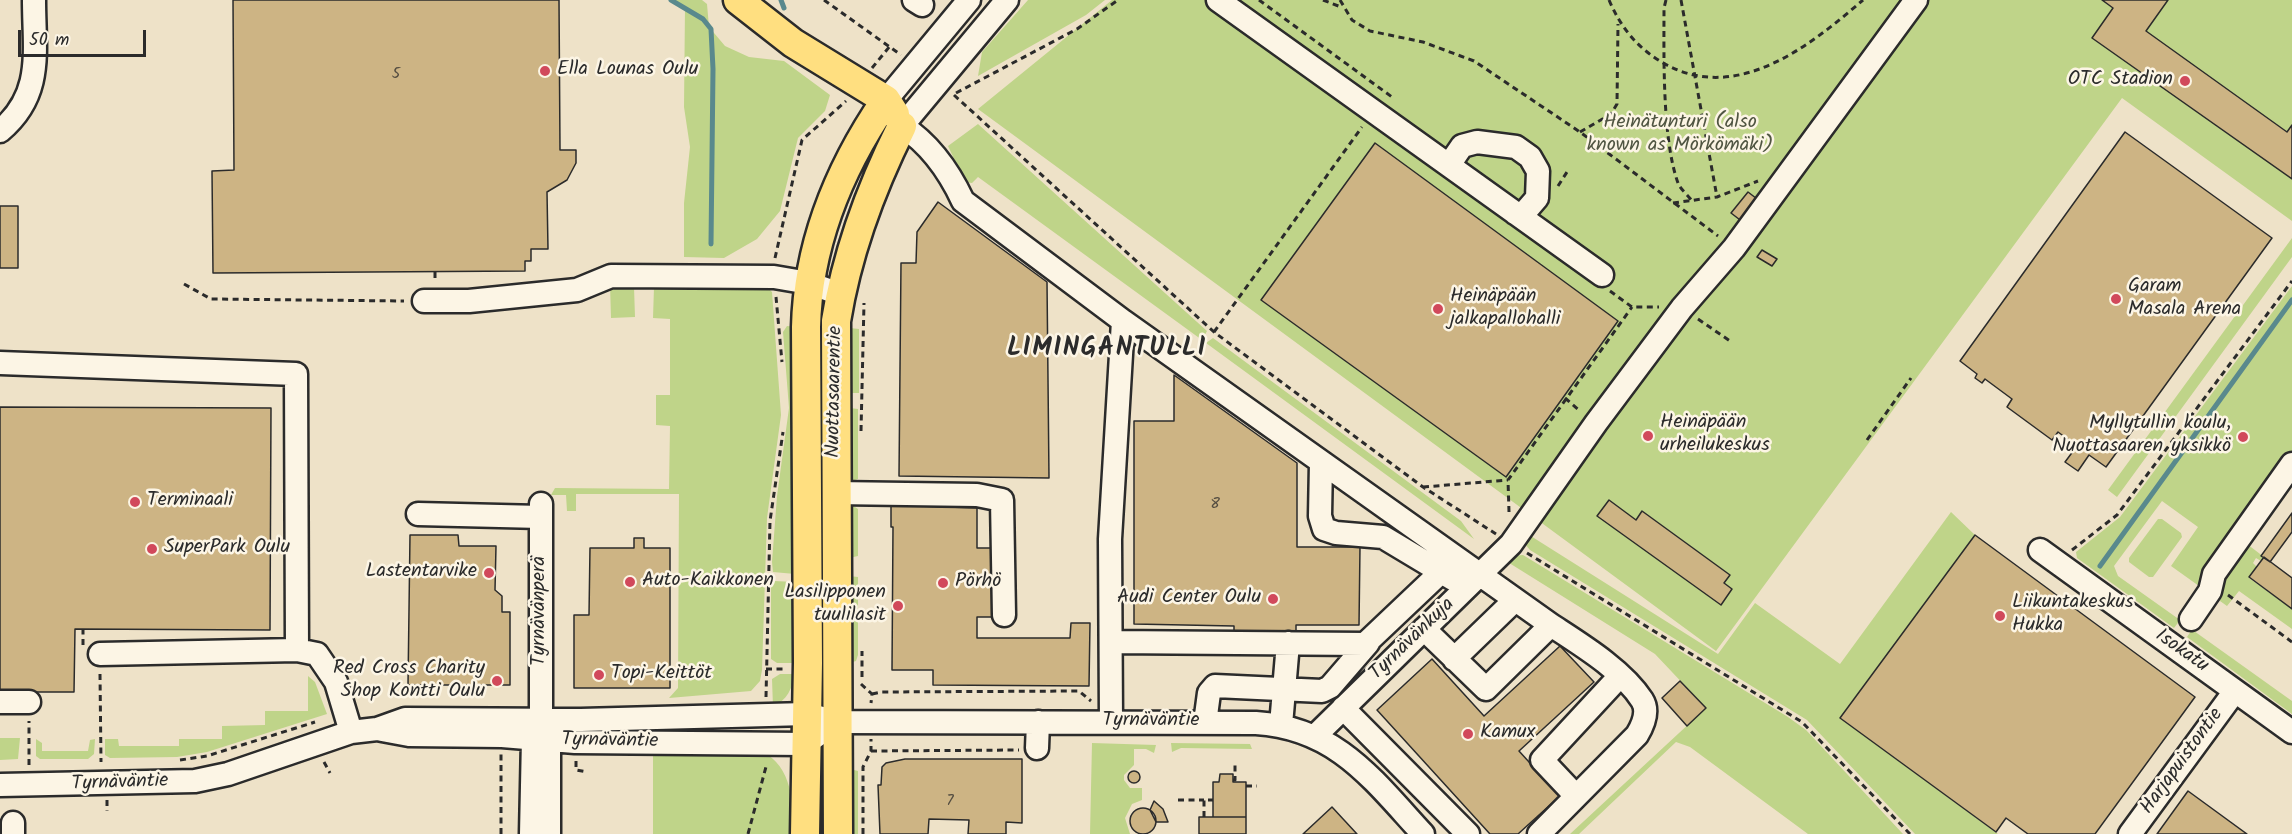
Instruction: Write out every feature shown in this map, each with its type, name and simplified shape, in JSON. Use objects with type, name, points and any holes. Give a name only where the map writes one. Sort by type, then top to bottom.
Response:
[{"type":"main road","points":[[738,0],[902,126]]},
{"type":"main road","name":"Nuottasaarentie","points":[[805,834],[806,339],[809,283],[816,246],[845,167],[880,108]]},
{"type":"main road","name":"Nuottasaarentie","points":[[838,834],[836,328],[852,297],[861,216],[902,126]]},
{"type":"street","points":[[0,130],[15,116],[29,95],[34,70],[34,0]]},
{"type":"street","name":"Nuottasaarentie","points":[[880,108],[969,0]]},
{"type":"street","name":"Nuottasaarentie","points":[[902,126],[1007,0]]},
{"type":"street","points":[[1218,0],[1602,275]]},
{"type":"street","name":"Tyrnävänkuja","points":[[1315,736],[1511,544],[1584,439],[1682,308],[1734,248],[1916,0]]},
{"type":"street","points":[[902,126],[920,138],[951,173],[963,201],[1123,321],[1321,463],[1473,581]]},
{"type":"street","points":[[1449,165],[1462,146],[1477,142],[1516,147],[1530,157],[1538,171],[1537,198],[1524,213],[1515,213]]},
{"type":"street","points":[[430,291],[470,301],[577,290],[611,276],[774,277],[809,283],[852,297]]},
{"type":"street","points":[[1112,722],[1111,496],[1123,321]]},
{"type":"street","points":[[0,363],[296,374],[297,650]]},
{"type":"street","points":[[1321,463],[1320,516],[1324,529],[1336,533],[1383,537],[1442,572],[1473,581],[1515,600],[1601,658],[1643,701],[1645,723],[1539,834]]},
{"type":"street","points":[[2191,619],[2210,591],[2214,574],[2292,464]]},
{"type":"street","points":[[835,493],[977,495],[1002,500],[1004,615]]},
{"type":"street","name":"Tyrnävänperä","points":[[418,514],[541,511],[541,732]]},
{"type":"street","name":"Isokatu","points":[[2040,550],[2292,732]]},
{"type":"street","points":[[1205,723],[1209,693],[1215,686],[1326,689],[1368,643],[1442,572]]},
{"type":"street","points":[[1454,658],[1515,600]]},
{"type":"street","points":[[1424,629],[1486,689],[1551,625]]},
{"type":"street","points":[[1111,642],[1368,643]]},
{"type":"street","points":[[1281,725],[1288,643]]},
{"type":"street","points":[[100,654],[297,650],[317,654],[336,682],[351,732]]},
{"type":"street","points":[[1576,796],[1542,760],[1619,677]]},
{"type":"street","name":"Harjapuistontie","points":[[2130,834],[2235,691]]},
{"type":"street","points":[[0,702],[29,702]]},
{"type":"street","points":[[1343,708],[1468,834]]},
{"type":"street","name":"Tyrnäväntie","points":[[377,729],[409,735],[502,736],[806,714],[838,722],[1112,722],[1281,725],[1315,736],[1352,759],[1424,834]]},
{"type":"street","name":"Tyrnäväntie","points":[[0,785],[195,782],[228,774],[351,732],[377,729],[405,719],[541,732],[805,744]]},
{"type":"street","points":[[805,744],[838,722]]},
{"type":"street","points":[[1037,748],[1038,722]]},
{"type":"street","points":[[531,834],[541,732]]},
{"type":"street","points":[[541,732],[549,834]]},
{"type":"path","points":[[824,0],[905,58]]},
{"type":"path","points":[[946,103],[953,95],[1077,29],[1118,0]]},
{"type":"path","points":[[1214,332],[1367,121],[1373,125],[1392,97],[1259,0]]},
{"type":"path","points":[[1323,0],[1342,7]]},
{"type":"path","points":[[1340,0],[1342,7],[1352,20],[1370,31],[1423,42],[1473,61],[1580,132],[1734,248]]},
{"type":"path","points":[[1609,0],[1618,22],[1638,45],[1665,63],[1695,75],[1729,78],[1770,65],[1839,21],[1863,0]]},
{"type":"path","points":[[1666,0],[1664,8],[1665,63],[1671,152],[1678,185],[1692,201]]},
{"type":"path","points":[[1681,0],[1717,196]]},
{"type":"path","points":[[1580,132],[1611,114],[1617,104],[1618,22]]},
{"type":"path","points":[[866,76],[890,46]]},
{"type":"path","points":[[953,95],[1214,332],[1423,487],[1511,544],[1802,723],[1910,834]]},
{"type":"path","points":[[783,369],[774,263],[802,140],[841,107]]},
{"type":"path","points":[[1673,203],[1717,196],[1761,180]]},
{"type":"path","points":[[184,284],[211,299],[430,291],[435,272]]},
{"type":"path","points":[[2069,554],[2117,515],[2292,281]]},
{"type":"path","points":[[852,297],[861,436]]},
{"type":"path","points":[[1511,544],[1508,480],[1564,398],[1632,307]]},
{"type":"path","points":[[1867,440],[1911,378]]},
{"type":"path","points":[[768,717],[766,627],[770,521],[784,422]]},
{"type":"path","points":[[1423,487],[1508,480]]},
{"type":"path","points":[[2212,584],[2292,642]]},
{"type":"path","points":[[862,645],[861,685],[872,694],[871,751],[863,767],[863,834]]},
{"type":"path","points":[[100,654],[101,762]]},
{"type":"path","points":[[501,834],[502,736]]},
{"type":"path","points":[[748,834],[766,773],[768,743]]},
{"type":"path","points":[[871,751],[1037,748]]},
{"type":"path","points":[[1233,780],[1235,780],[1235,764]]},
{"type":"path","points":[[1246,786],[1257,786]]},
{"type":"path","points":[[1178,800],[1213,800]]},
{"type":"path","points":[[1204,800],[1204,817]]},
{"type":"green space","points":[[672,0],[702,0],[707,4],[709,27],[725,46],[749,57],[784,61],[830,95],[825,111],[798,138],[780,211],[757,239],[724,258],[684,257],[684,203],[690,147],[684,107],[685,7]]},
{"type":"green space","points":[[1028,0],[1105,0],[1086,15],[978,76],[982,52]]},
{"type":"green space","name":"Heinäpään urheilukeskus","points":[[1112,0],[2292,0],[2292,221],[2122,98],[1716,651],[978,109]]},
{"type":"green space","points":[[978,124],[1207,331],[1202,340],[978,177],[972,183],[965,182],[948,146]]},
{"type":"green space","points":[[2292,238],[2292,257],[2117,497],[2108,490]]},
{"type":"green space","points":[[610,284],[634,287],[635,317],[611,318]]},
{"type":"green space","points":[[2292,286],[2292,482],[2247,544],[2264,557],[2261,561],[2256,558],[2253,563],[2257,567],[2249,578],[2292,609],[2292,629],[2239,591],[2227,606],[2171,566],[2198,527],[2162,501],[2114,566],[2118,576],[2180,620],[2174,628],[2077,558],[2076,552],[2120,517]]},
{"type":"green space","points":[[654,287],[767,287],[772,292],[781,415],[767,518],[762,670],[760,681],[751,691],[669,698],[678,688],[679,494],[576,494],[576,511],[567,511],[566,495],[551,495],[555,488],[669,489],[670,426],[656,425],[656,395],[670,395],[670,319],[653,318]]},
{"type":"green space","points":[[787,326],[796,327],[795,574],[773,572],[772,562],[777,496],[789,408],[783,332]]},
{"type":"green space","points":[[850,328],[859,329],[859,393],[850,393]]},
{"type":"green space","points":[[1213,338],[1461,521],[1474,539],[1206,343]]},
{"type":"green space","points":[[850,408],[858,409],[858,479],[849,482]]},
{"type":"green space","points":[[849,503],[858,509],[858,556],[849,558]]},
{"type":"green space","points":[[1951,512],[1975,535],[1840,718],[1998,834],[1915,834],[1807,720],[1530,550],[1523,542],[1526,533],[1718,654],[1755,603],[1840,664]]},
{"type":"green space","points":[[2158,519],[2162,519],[2181,533],[2182,537],[2153,577],[2149,577],[2129,562],[2129,558]]},
{"type":"green space","points":[[1523,555],[1806,730],[1903,834],[1808,834],[1690,747],[1676,742],[1579,834],[1570,834],[1706,708],[1655,654],[1506,561],[1511,556]]},
{"type":"green space","points":[[849,576],[858,577],[858,655],[856,661],[849,663]]},
{"type":"green space","points":[[774,581],[795,582],[794,663],[777,663],[771,659],[771,583]]},
{"type":"green space","points":[[2191,631],[2292,701],[2292,714],[2187,637]]},
{"type":"green space","points":[[780,674],[794,674],[791,689],[786,697],[773,707],[772,679]]},
{"type":"green space","points":[[308,676],[315,682],[327,714],[207,752],[177,757],[110,758],[105,755],[105,739],[118,739],[119,746],[179,746],[179,739],[222,739],[222,726],[265,725],[265,711],[308,711]]},
{"type":"green space","points":[[0,738],[20,738],[18,759],[0,760]]},
{"type":"green space","points":[[36,739],[42,743],[42,751],[88,751],[90,740],[95,739],[94,754],[88,759],[40,759],[36,756]]},
{"type":"green space","points":[[1092,743],[1156,745],[1154,753],[1146,749],[1134,749],[1134,765],[1124,775],[1124,780],[1130,788],[1142,788],[1142,800],[1132,804],[1125,818],[1130,834],[1090,834]]},
{"type":"green space","points":[[1171,743],[1250,744],[1252,749],[1181,748],[1172,752]]},
{"type":"green space","points":[[653,750],[762,752],[780,766],[785,776],[792,799],[794,834],[653,834]]},
{"type":"green space","points":[[850,769],[858,771],[858,834],[848,834]]},
{"type":"building","points":[[233,0],[559,0],[560,150],[576,150],[576,163],[567,180],[547,192],[548,249],[531,249],[531,261],[525,261],[525,271],[213,273],[212,171],[234,170]]},
{"type":"building","name":"OTC Stadion","points":[[2102,0],[2168,0],[2146,31],[2287,132],[2292,125],[2292,179],[2092,38],[2113,8]]},
{"type":"building","name":"Garam Masala Arena","points":[[2125,132],[2272,238],[2106,467],[2089,455],[2078,471],[2065,462],[2077,446],[2058,432],[2052,440],[2007,407],[2012,399],[1985,379],[1982,383],[1975,378],[1977,374],[1960,361]]},
{"type":"building","name":"Heinäpään jalkapallohalli","points":[[1375,143],[1618,321],[1506,477],[1261,300]]},
{"type":"building","points":[[1748,192],[1761,202],[1744,223],[1731,213]]},
{"type":"building","points":[[938,202],[1047,282],[1049,478],[899,476],[901,263],[916,263],[917,232]]},
{"type":"building","points":[[0,206],[18,206],[18,268],[0,268]]},
{"type":"building","points":[[1762,250],[1777,259],[1772,266],[1757,257]]},
{"type":"building","points":[[1174,375],[1297,463],[1297,547],[1360,547],[1359,625],[1296,625],[1296,639],[1234,641],[1234,626],[1134,624],[1134,421],[1174,421]]},
{"type":"building","name":"Terminaali","points":[[0,407],[271,408],[270,630],[75,629],[74,692],[0,692]]},
{"type":"building","points":[[1609,500],[1636,520],[1642,511],[1730,575],[1724,583],[1732,589],[1721,605],[1597,516]]},
{"type":"building","name":"Pörhö","points":[[891,505],[977,508],[977,548],[993,548],[992,617],[977,617],[977,638],[1070,638],[1071,623],[1090,623],[1089,686],[933,685],[933,670],[892,670],[893,527],[891,527]]},
{"type":"building","points":[[2292,513],[2292,532],[2270,562],[2261,556]]},
{"type":"building","points":[[410,535],[458,535],[459,546],[496,546],[495,590],[502,596],[502,612],[510,612],[510,685],[408,685]]},
{"type":"building","name":"Liikuntakeskus Hukka","points":[[1975,535],[2195,697],[2095,834],[2028,834],[2006,818],[1996,832],[1840,718]]},
{"type":"building","name":"Auto-Kaikkonen","points":[[634,538],[644,538],[644,548],[670,548],[670,688],[574,688],[574,615],[589,615],[590,548],[634,548]]},
{"type":"building","points":[[2264,557],[2292,578],[2292,609],[2249,577]]},
{"type":"building","name":"Kamux","points":[[1560,646],[1594,682],[1519,751],[1560,796],[1518,834],[1490,834],[1377,710],[1432,659],[1484,716]]},
{"type":"building","points":[[1680,681],[1706,708],[1687,726],[1662,698]]},
{"type":"building","points":[[905,759],[1022,759],[1022,823],[1006,822],[1006,834],[968,834],[969,820],[929,819],[928,834],[880,834],[878,785],[881,785],[882,767],[886,763]]},
{"type":"building","points":[[1136,771],[1140,777],[1136,783],[1132,783],[1128,775]]},
{"type":"building","points":[[1220,774],[1233,774],[1233,782],[1246,782],[1246,817],[1213,817],[1213,782],[1219,782]]},
{"type":"building","points":[[2188,791],[2247,834],[2157,834]]},
{"type":"building","points":[[1154,801],[1163,809],[1168,822],[1156,822],[1150,810]]},
{"type":"building","points":[[1332,807],[1357,834],[1303,834]]},
{"type":"building","points":[[1143,808],[1152,812],[1156,821],[1152,830],[1143,834],[1134,830],[1130,821],[1134,812]]},
{"type":"building","points":[[1199,817],[1246,817],[1246,834],[1199,834]]},
{"type":"waterway","points":[[671,0],[703,19],[711,29],[713,69],[711,244]]},
{"type":"waterway","points":[[781,0],[784,8]]},
{"type":"waterway","points":[[2100,566],[2292,300]]},
{"type":"place","name":"Ella Lounas Oulu","points":[[545,71]]},
{"type":"place","name":"OTC Stadion","points":[[2185,81]]},
{"type":"place","name":"Garam Masala Arena","points":[[2116,299]]},
{"type":"place","name":"Heinäpään jalkapallohalli","points":[[1438,309]]},
{"type":"place","name":"Heinäpään urheilukeskus","points":[[1648,436]]},
{"type":"place","name":"Myllytullin koulu, Nuottasaaren yksikkö","points":[[2243,437]]},
{"type":"place","name":"Terminaali","points":[[135,502]]},
{"type":"place","name":"SuperPark Oulu","points":[[152,549]]},
{"type":"place","name":"Lastentarvike","points":[[489,573]]},
{"type":"place","name":"Auto-Kaikkonen","points":[[630,582]]},
{"type":"place","name":"Pörhö","points":[[943,583]]},
{"type":"place","name":"Audi Center Oulu","points":[[1273,599]]},
{"type":"place","name":"Lasilipponen tuulilasit","points":[[898,606]]},
{"type":"place","name":"Liikuntakeskus Hukka","points":[[2000,616]]},
{"type":"place","name":"Topi-Keittöt","points":[[599,675]]},
{"type":"place","name":"Red Cross Charity Shop Kontti Oulu","points":[[497,681]]},
{"type":"place","name":"Kamux","points":[[1468,734]]},
{"type":"district","name":"LIMINGANTULLI","points":[[1107,351]]},
{"type":"park label","name":"Heinätunturi (also known as Mörkömäki)","points":[[1680,136]]}]
